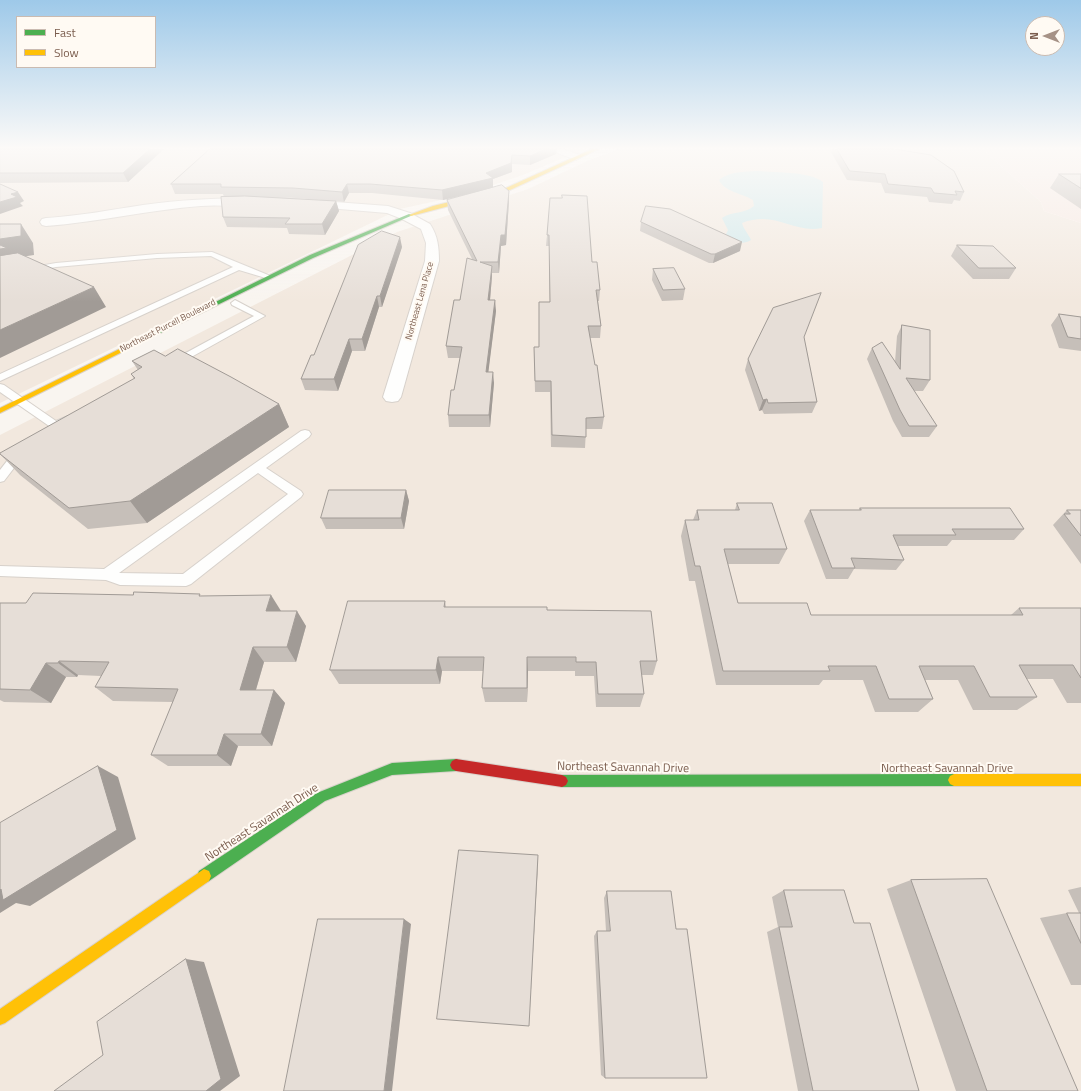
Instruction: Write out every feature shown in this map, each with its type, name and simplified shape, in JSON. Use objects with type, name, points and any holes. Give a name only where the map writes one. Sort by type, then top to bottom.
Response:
[{"type":"street","points":[[46,222],[77,220],[142,209],[202,202],[265,200]]},
{"type":"street","name":"Northeast Purcell Boulevard","points":[[0,411],[269,277],[406,216],[465,200]]},
{"type":"street","name":"Northeast Lena Place","points":[[296,203],[388,210],[406,216],[426,227],[432,243],[432,261],[392,397]]},
{"type":"street","name":"Northeast Purcell Boulevard","points":[[129,357],[313,263],[344,243]]},
{"type":"street","points":[[18,413],[34,405]]},
{"type":"street","name":"Northeast Savannah Drive","points":[[0,1018],[321,797],[392,769],[463,765],[569,782],[1081,780]]},
{"type":"lane","points":[[0,275],[56,265],[157,256],[212,254],[239,267],[269,277]]},
{"type":"lane","points":[[0,378],[239,267]]},
{"type":"lane","points":[[168,371],[178,360],[262,316],[235,303]]},
{"type":"lane","points":[[0,387],[21,401],[34,405],[56,426]]},
{"type":"lane","points":[[44,432],[76,416]]},
{"type":"lane","points":[[106,575],[305,434]]},
{"type":"lane","points":[[0,478],[28,443]]},
{"type":"lane","points":[[0,571],[106,575],[120,579],[186,580],[297,494],[258,468]]},
{"type":"shaded area","points":[[0,200],[442,200],[400,209],[0,403]]},
{"type":"shaded area","points":[[495,200],[1039,200],[1044,211],[1081,223],[1081,1091],[0,1091],[0,435],[397,232]]},
{"type":"shaded area","points":[[1039,200],[1081,200],[1081,223],[1044,211]]},
{"type":"water","points":[[753,200],[823,200],[822,228],[802,228],[775,220],[765,219],[742,223],[751,240],[748,242],[741,243],[725,236],[728,230],[722,218],[730,214],[750,209],[754,206]]},
{"type":"building","points":[[221,200],[336,201],[322,224],[285,224],[290,218],[223,217]]},
{"type":"building","points":[[447,200],[508,200],[505,235],[501,235],[498,262],[480,262],[492,266],[488,300],[495,300],[486,372],[493,372],[489,415],[448,415],[451,390],[454,390],[462,347],[446,346],[454,300],[460,300],[467,258],[477,261]]},
{"type":"building","points":[[550,200],[587,200],[592,262],[597,262],[600,290],[596,290],[601,326],[588,326],[595,365],[597,365],[604,417],[586,418],[586,437],[552,435],[551,381],[535,381],[534,347],[539,347],[539,302],[550,302],[549,235],[547,235]]},
{"type":"building","points":[[646,206],[670,209],[742,242],[715,254],[711,254],[641,222]]},
{"type":"building","points":[[0,224],[21,224],[21,236],[0,239]]},
{"type":"building","points":[[382,231],[400,237],[380,296],[377,296],[362,339],[349,339],[334,379],[301,379],[311,355],[314,355],[358,245]]},
{"type":"building","points":[[0,245],[7,248],[0,249]]},
{"type":"building","points":[[957,245],[993,246],[1016,268],[979,268]]},
{"type":"building","points":[[18,253],[94,287],[0,330],[0,256]]},
{"type":"building","points":[[674,268],[685,289],[663,290],[653,269]]},
{"type":"building","points":[[821,293],[804,337],[817,402],[768,403],[767,399],[763,400],[748,359],[773,308]]},
{"type":"building","points":[[1059,314],[1081,317],[1081,339],[1068,337]]},
{"type":"building","points":[[902,325],[930,330],[930,380],[906,378],[937,426],[909,426],[900,410],[872,348],[882,342],[900,369]]},
{"type":"building","points":[[178,349],[279,404],[130,501],[69,508],[0,454],[135,378],[131,374],[142,367],[132,361],[154,350],[165,356]]},
{"type":"building","points":[[329,490],[406,490],[401,518],[321,518]]},
{"type":"building","points":[[737,503],[772,503],[787,549],[724,549],[738,603],[807,603],[811,615],[1023,615],[1019,608],[1081,608],[1081,678],[1073,665],[1019,665],[1037,697],[990,697],[974,666],[919,666],[933,699],[889,699],[876,666],[828,666],[830,671],[723,671],[700,566],[695,566],[685,520],[699,520],[697,510],[739,510]]},
{"type":"building","points":[[860,508],[1010,508],[1024,529],[952,529],[956,535],[893,535],[904,560],[851,558],[855,568],[832,568],[810,510],[861,510]]},
{"type":"building","points":[[1067,510],[1081,510],[1081,536],[1064,514],[1070,514]]},
{"type":"building","points":[[134,592],[200,594],[199,596],[271,595],[266,611],[297,611],[287,647],[253,647],[240,690],[274,690],[261,734],[224,734],[217,755],[151,755],[178,689],[95,687],[109,662],[59,661],[58,663],[46,663],[30,690],[0,689],[0,603],[26,603],[33,593],[133,595]]},
{"type":"building","points":[[348,601],[445,601],[444,607],[547,607],[547,610],[651,611],[657,661],[640,661],[644,694],[598,694],[596,662],[576,662],[576,657],[527,657],[527,688],[482,688],[484,657],[438,657],[436,670],[330,670]]},
{"type":"building","points":[[98,766],[117,830],[3,900],[1,889],[0,890],[0,823]]},
{"type":"building","points":[[459,850],[538,855],[529,1026],[437,1019]]},
{"type":"building","points":[[987,879],[1078,1091],[987,1091],[911,880]]},
{"type":"building","points":[[784,890],[844,890],[854,923],[870,923],[919,1091],[813,1091],[779,927],[792,927]]},
{"type":"building","points":[[607,891],[671,891],[676,929],[687,929],[707,1078],[605,1078],[597,931],[610,931]]},
{"type":"building","points":[[1067,913],[1081,913],[1081,943]]},
{"type":"building","points":[[318,919],[404,919],[384,1091],[284,1091]]},
{"type":"building","points":[[186,959],[221,1079],[206,1091],[54,1091],[103,1055],[97,1022]]},
{"type":"traffic: fast","points":[[150,336],[312,256],[411,215]]},
{"type":"traffic: fast","points":[[204,876],[321,797],[392,769],[456,765]]},
{"type":"traffic: fast","points":[[562,781],[954,780]]},
{"type":"traffic: slow","points":[[411,215],[435,207],[467,200]]},
{"type":"traffic: slow","points":[[0,411],[150,336]]},
{"type":"traffic: slow","points":[[954,780],[1081,780]]},
{"type":"traffic: slow","points":[[0,1018],[204,876]]},
{"type":"traffic: jam","points":[[456,765],[562,781]]}]
